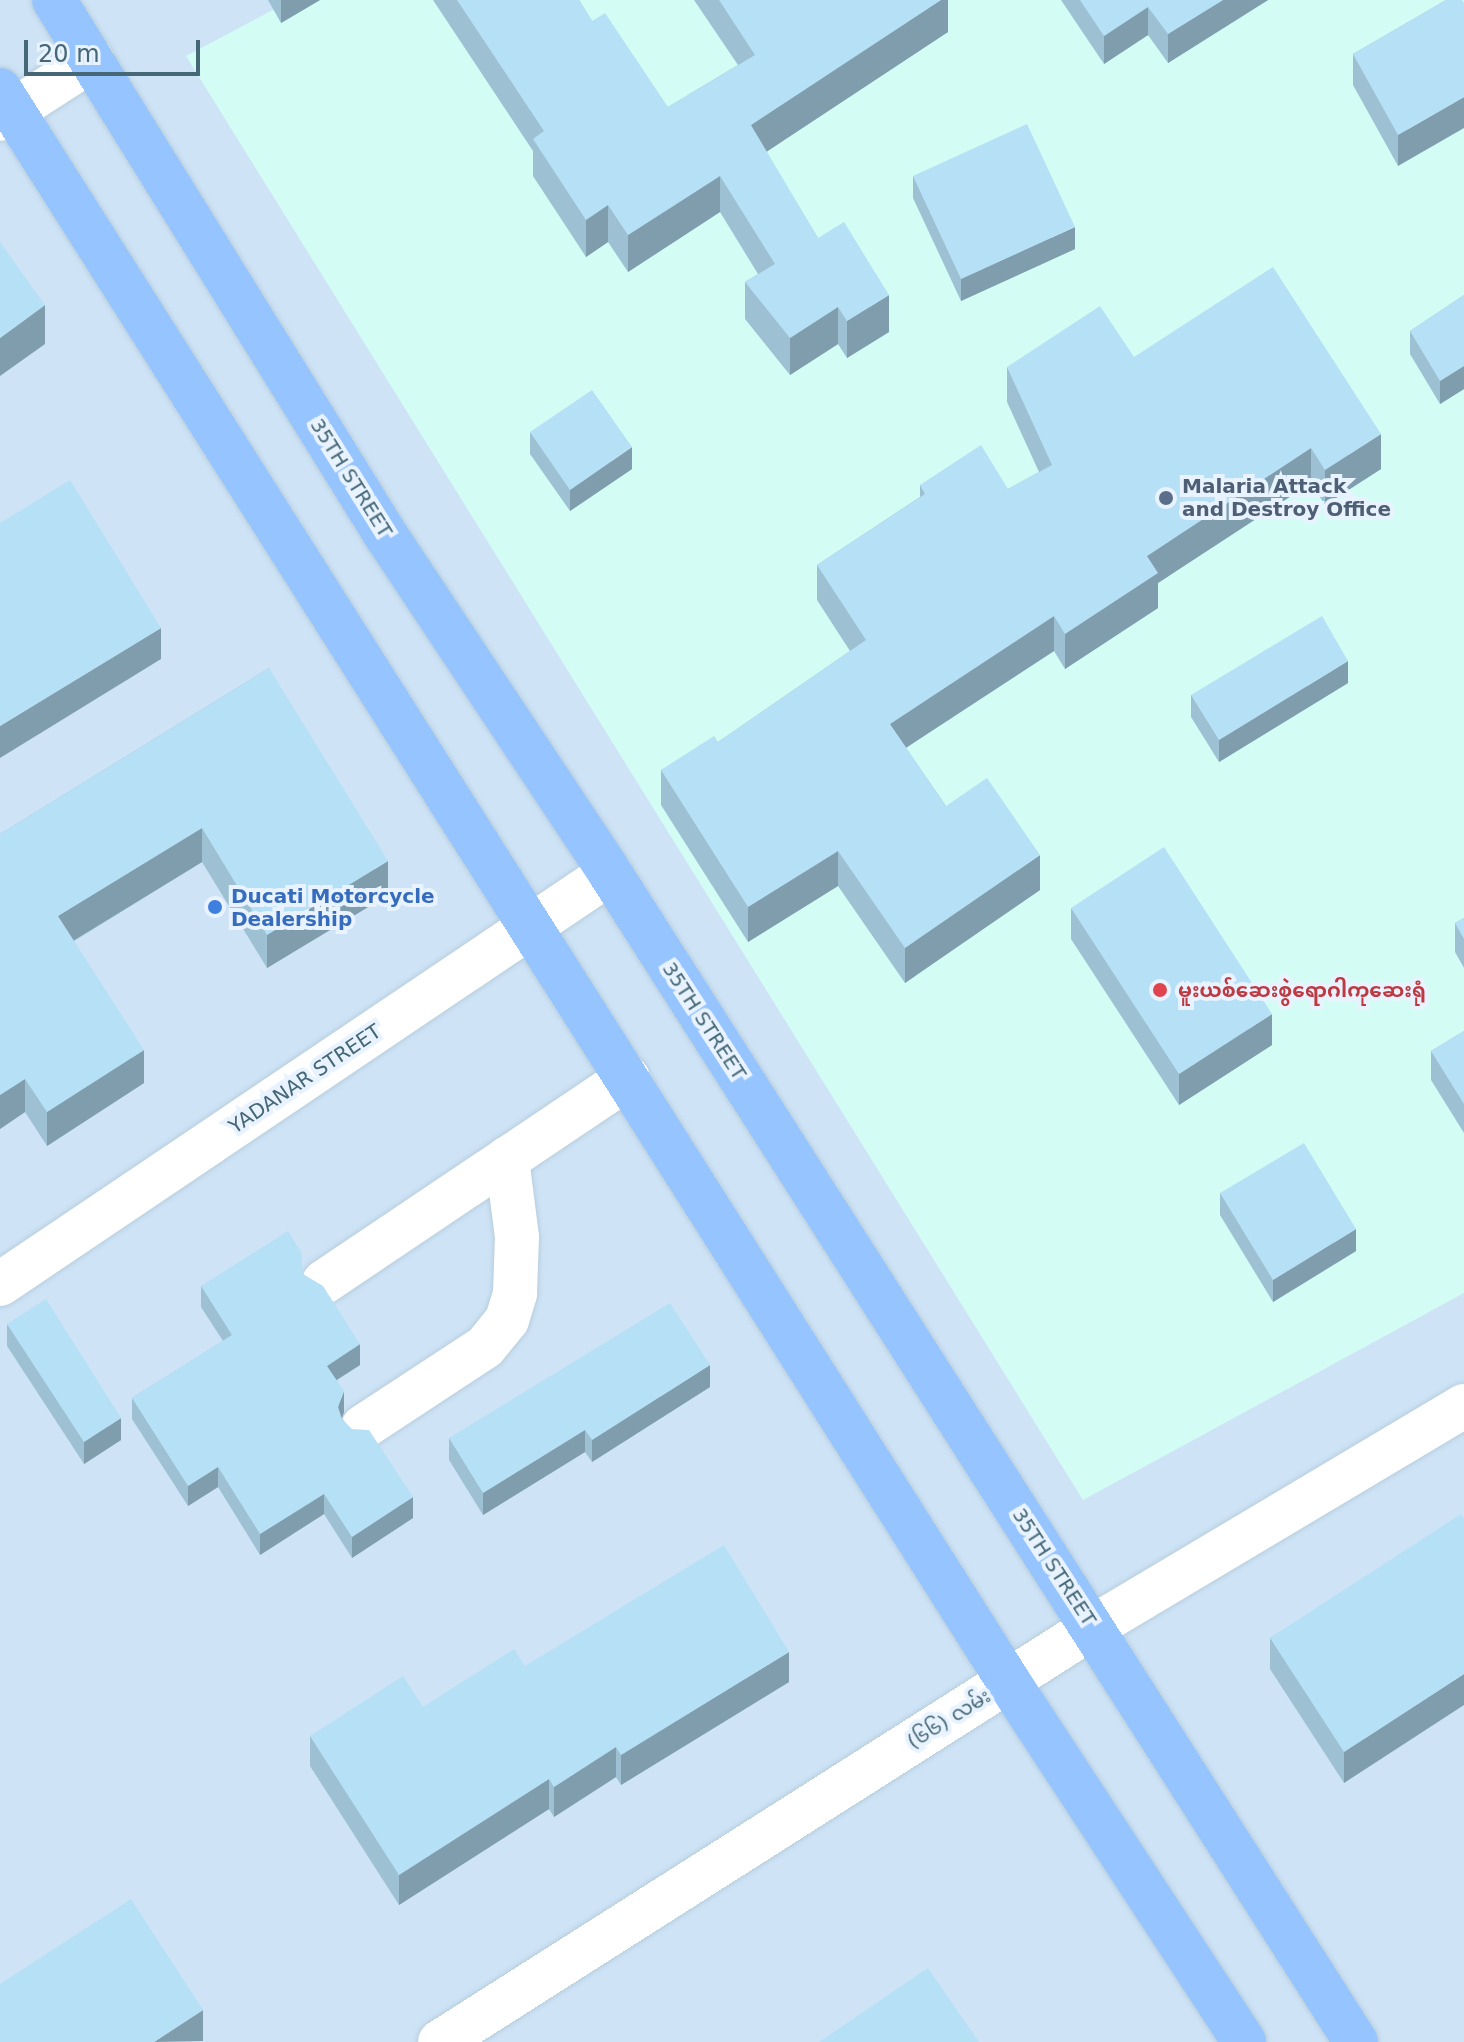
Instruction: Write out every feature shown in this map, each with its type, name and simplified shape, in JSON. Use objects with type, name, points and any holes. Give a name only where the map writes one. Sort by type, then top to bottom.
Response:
[{"type":"main road","name":"35TH STREET","points":[[54,0],[387,537],[610,873],[1356,2042]]},
{"type":"main road","points":[[4,106],[532,926],[1008,1681],[1244,2042]]},
{"type":"street","points":[[4,106],[92,60]]},
{"type":"street","name":"YADANAR STREET","points":[[0,1284],[610,873]]},
{"type":"street","points":[[324,1282],[628,1078]]},
{"type":"street","points":[[363,1427],[485,1347],[507,1320],[515,1293],[517,1237],[507,1159]]},
{"type":"street","name":"(၆၆) လမ်း","points":[[440,2042],[1093,1627],[1464,1406]]},
{"type":"shaded area","points":[[0,0],[1464,0],[1464,2042],[0,2042]]},
{"type":"shaded area","points":[[292,0],[1464,0],[1464,1293],[1083,1500],[186,56]]},
{"type":"building","points":[[457,0],[579,0],[592,21],[605,13],[668,107],[755,55],[719,0],[941,0],[751,125],[818,238],[844,222],[889,295],[847,321],[838,307],[790,338],[745,282],[775,264],[720,176],[628,235],[608,205],[586,220],[533,139],[544,131]]},
{"type":"building","points":[[1080,0],[1223,0],[1168,34],[1148,7],[1104,36]]},
{"type":"building","points":[[1446,0],[1462,0],[1464,3],[1464,97],[1398,135],[1353,54]]},
{"type":"building","points":[[1027,124],[1075,227],[961,279],[913,176]]},
{"type":"building","points":[[0,242],[45,305],[0,338]]},
{"type":"building","points":[[1273,267],[1381,434],[1325,470],[1311,448],[1147,556],[1158,573],[1065,634],[1054,616],[890,724],[946,806],[987,778],[1040,855],[905,948],[838,851],[748,907],[661,770],[714,736],[718,742],[866,640],[817,565],[925,494],[920,485],[981,445],[1008,489],[1052,465],[1007,367],[1100,306],[1134,357]]},
{"type":"building","points":[[1464,295],[1464,366],[1440,381],[1410,331]]},
{"type":"building","points":[[592,390],[632,447],[570,490],[530,432]]},
{"type":"building","points":[[70,480],[161,628],[0,726],[0,523]]},
{"type":"building","points":[[1322,616],[1348,661],[1219,740],[1191,695]]},
{"type":"building","points":[[269,668],[388,861],[267,935],[202,828],[58,916],[144,1050],[47,1112],[25,1079],[0,1095],[0,834]]},
{"type":"building","points":[[1164,847],[1272,1014],[1179,1074],[1071,908]]},
{"type":"building","points":[[1464,918],[1464,939],[1455,923]]},
{"type":"building","points":[[1464,1031],[1464,1104],[1431,1051]]},
{"type":"building","points":[[1304,1143],[1356,1229],[1273,1280],[1220,1193]]},
{"type":"building","points":[[288,1231],[301,1252],[303,1274],[323,1286],[360,1344],[327,1366],[344,1391],[338,1407],[342,1419],[352,1429],[369,1430],[413,1497],[352,1537],[324,1494],[260,1534],[218,1467],[188,1486],[132,1398],[232,1335],[201,1286]]},
{"type":"building","points":[[46,1299],[121,1418],[84,1442],[7,1324]]},
{"type":"building","points":[[670,1303],[710,1365],[592,1440],[585,1430],[483,1493],[449,1438]]},
{"type":"building","points":[[1461,1514],[1464,1519],[1464,1674],[1344,1752],[1270,1638]]},
{"type":"building","points":[[724,1545],[789,1652],[621,1755],[616,1747],[554,1787],[549,1779],[399,1875],[310,1736],[403,1676],[423,1707],[514,1649],[525,1666]]},
{"type":"building","points":[[131,1899],[203,2010],[154,2042],[0,2042],[0,1984]]},
{"type":"building","points":[[928,1968],[979,2042],[819,2042]]},
{"type":"place","name":"Malaria Attack and Destroy Office","points":[[1166,498]]},
{"type":"place","name":"Ducati Motorcycle Dealership","points":[[215,907]]},
{"type":"place","name":"မူးယစ်ဆေးစွဲရောဂါကုဆေးရုံ","points":[[1160,990]]}]
